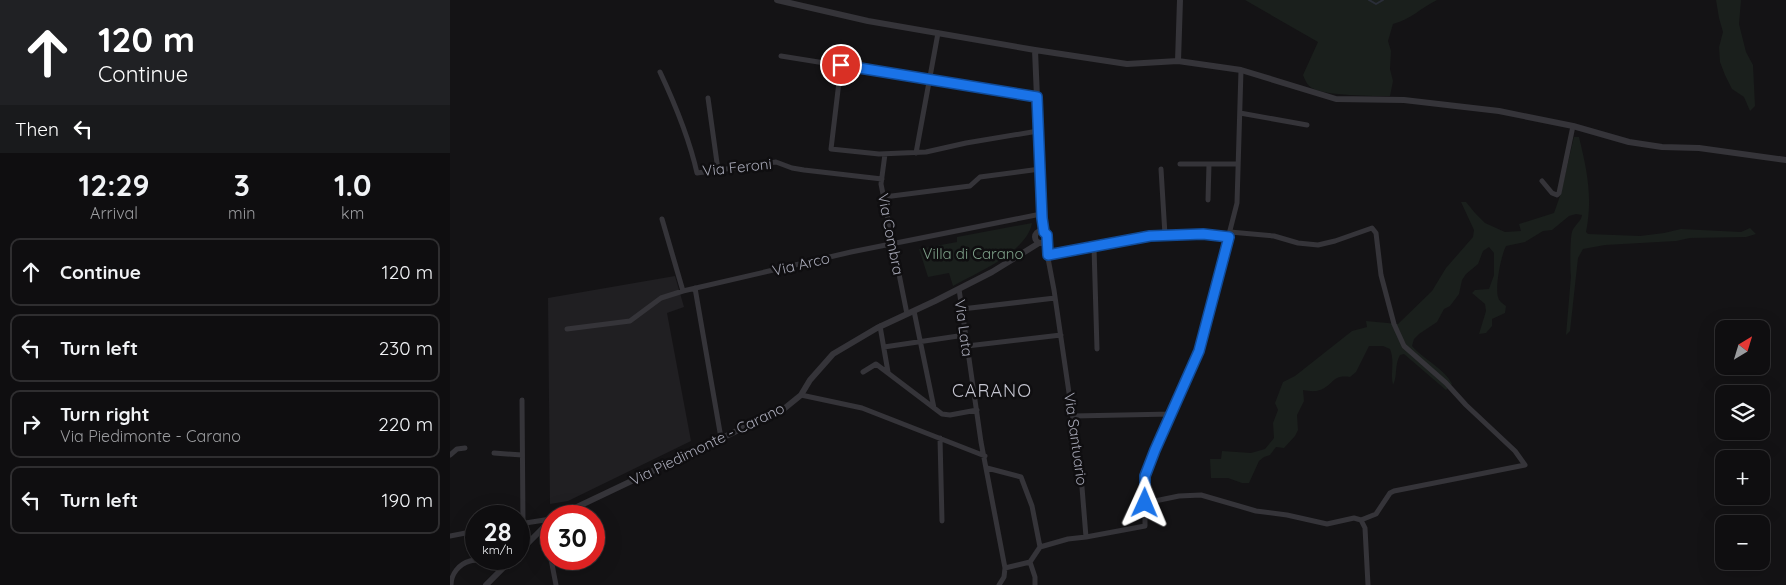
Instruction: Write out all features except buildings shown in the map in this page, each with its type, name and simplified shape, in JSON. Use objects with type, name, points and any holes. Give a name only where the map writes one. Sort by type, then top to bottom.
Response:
[{"type":"street","points":[[777,0],[868,21],[1035,50],[1128,64],[1178,61],[1241,70],[1336,98],[1404,100],[1500,111],[1573,126],[1629,142],[1662,147],[1700,148],[1786,160]]},
{"type":"street","points":[[1178,61],[1180,0]]},
{"type":"street","points":[[916,153],[931,80],[938,33]]},
{"type":"street","points":[[1034,237],[1043,242],[1047,235],[1042,231],[1035,50]]},
{"type":"street","points":[[781,56],[1037,97]]},
{"type":"street","points":[[841,65],[831,149],[885,154],[916,153],[1038,131]]},
{"type":"street","points":[[1005,568],[1030,562],[1040,547],[1068,539],[1146,526],[1145,476],[1199,351],[1237,203],[1241,70]]},
{"type":"street","name":"Via Feroni","points":[[660,72],[681,119],[697,173],[776,162],[804,170],[882,179]]},
{"type":"street","points":[[708,98],[718,170]]},
{"type":"street","points":[[1240,114],[1306,125]]},
{"type":"street","points":[[1542,181],[1552,193],[1557,195],[1560,193],[1573,126]]},
{"type":"street","name":"Via Combra","points":[[885,154],[881,184],[907,314]]},
{"type":"street","points":[[1180,164],[1238,164]]},
{"type":"street","points":[[1208,200],[1209,164]]},
{"type":"street","points":[[884,198],[970,186],[980,177],[1040,169]]},
{"type":"street","points":[[1161,169],[1165,235]]},
{"type":"street","name":"Via Arco","points":[[568,329],[630,321],[661,298],[695,288],[851,252],[1042,216]]},
{"type":"street","points":[[662,219],[683,291]]},
{"type":"street","points":[[1047,254],[1165,235],[1274,236],[1298,243],[1318,245],[1335,242],[1372,228],[1376,233],[1381,275],[1400,340],[1404,346],[1446,383],[1466,405],[1515,451],[1525,465],[1394,491],[1390,493],[1376,514],[1362,520],[1354,518],[1328,524],[1287,515],[1256,511],[1201,495],[1179,496],[1145,503]]},
{"type":"street","name":"Via Piedimonte - Carano","points":[[1024,251],[1035,233],[1042,231]]},
{"type":"street","name":"Via Piedimonte - Carano","points":[[581,505],[786,408],[801,394],[810,380],[833,354],[880,326],[992,272],[1024,251],[1043,242]]},
{"type":"street","name":"Via Santuario","points":[[1043,242],[1055,298],[1082,475],[1086,536]]},
{"type":"street","points":[[1094,247],[1097,349]]},
{"type":"street","points":[[695,288],[721,438]]},
{"type":"street","name":"Via Lata","points":[[959,289],[976,410],[1005,568],[1001,585]]},
{"type":"street","points":[[962,309],[1055,298]]},
{"type":"street","points":[[914,311],[934,408]]},
{"type":"street","points":[[880,326],[888,372]]},
{"type":"street","points":[[884,347],[965,335]]},
{"type":"street","points":[[967,346],[1061,335]]},
{"type":"street","points":[[863,372],[876,364],[942,414],[950,415],[976,410]]},
{"type":"street","points":[[801,394],[862,408],[984,456]]},
{"type":"street","points":[[521,505],[522,400]]},
{"type":"street","points":[[1073,416],[1172,414]]},
{"type":"street","points":[[940,438],[942,521]]},
{"type":"street","points":[[450,455],[456,449],[465,448]]},
{"type":"street","points":[[494,453],[522,455]]},
{"type":"street","points":[[987,468],[1021,478],[1032,506],[1040,547]]},
{"type":"street","points":[[1362,520],[1365,528],[1368,585]]},
{"type":"street","points":[[530,541],[540,531]]},
{"type":"street","points":[[450,536],[465,533]]},
{"type":"street","points":[[1030,562],[1035,577],[1035,585]]},
{"type":"street","points":[[451,585],[452,575],[465,563]]},
{"type":"street","points":[[486,585],[501,570]]},
{"type":"street","points":[[553,570],[556,585]]},
{"type":"shaded area","points":[[675,276],[684,307],[667,313],[691,441],[568,501],[550,504],[548,298]]},
{"type":"green space","points":[[1245,0],[1437,0],[1405,20],[1393,24],[1388,41],[1391,51],[1390,69],[1393,81],[1390,96],[1362,96],[1328,93],[1312,88],[1307,84],[1303,75],[1318,42]]},
{"type":"green space","points":[[1716,0],[1741,0],[1739,24],[1746,52],[1753,65],[1755,106],[1750,111],[1744,97],[1732,89],[1720,62],[1719,47],[1723,32]]},
{"type":"green space","points":[[1574,137],[1579,137],[1587,173],[1589,207],[1586,232],[1588,234],[1640,236],[1681,229],[1741,232],[1750,228],[1756,234],[1746,237],[1690,238],[1676,241],[1605,245],[1583,249],[1578,258],[1570,331],[1566,335],[1571,276],[1571,235],[1582,215],[1569,216],[1552,230],[1543,231],[1525,242],[1506,246],[1500,264],[1497,286],[1498,298],[1506,306],[1505,313],[1492,319],[1492,326],[1486,333],[1479,334],[1486,311],[1485,304],[1472,293],[1475,290],[1489,289],[1494,275],[1494,253],[1489,247],[1483,251],[1478,264],[1466,274],[1462,280],[1459,294],[1450,306],[1444,309],[1437,322],[1414,339],[1412,346],[1444,373],[1452,384],[1446,390],[1404,354],[1400,355],[1398,359],[1393,385],[1390,349],[1383,346],[1369,346],[1356,372],[1350,377],[1336,378],[1325,388],[1318,391],[1303,390],[1304,401],[1297,415],[1298,430],[1295,436],[1284,448],[1276,447],[1270,455],[1259,461],[1249,483],[1242,483],[1228,478],[1211,478],[1210,459],[1221,459],[1222,451],[1251,453],[1265,449],[1274,438],[1273,423],[1278,410],[1275,403],[1283,382],[1295,376],[1352,331],[1367,327],[1366,321],[1398,324],[1432,291],[1446,268],[1473,237],[1474,230],[1461,202],[1466,202],[1485,223],[1505,232],[1521,231],[1519,224],[1554,213]]},
{"type":"green space","name":"Villa di Carano","points":[[1032,223],[1021,243],[988,268],[953,286],[949,273],[928,277],[919,249],[957,242],[957,237]]},
{"type":"waterway","points":[[1369,0],[1376,4],[1383,0]]},
{"type":"district","name":"CARANO","points":[[992,390]]},
{"type":"route","points":[[841,65],[1037,97],[1042,218],[1044,232],[1047,235],[1048,255],[1150,236],[1203,234],[1229,237],[1199,351],[1145,476],[1145,503]]}]
